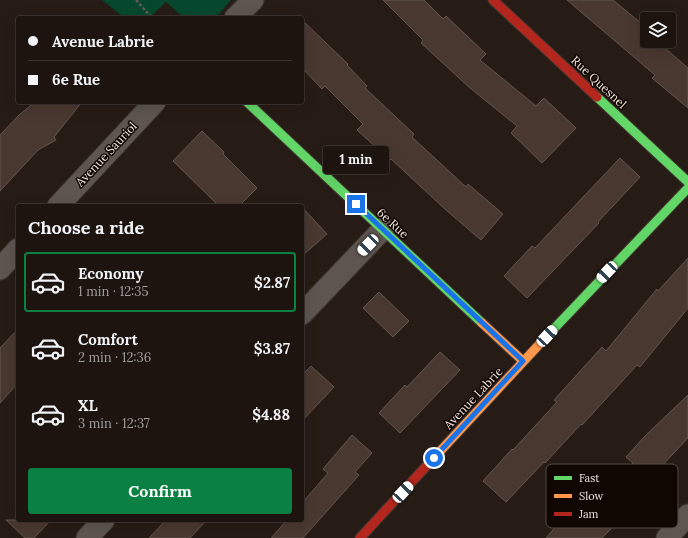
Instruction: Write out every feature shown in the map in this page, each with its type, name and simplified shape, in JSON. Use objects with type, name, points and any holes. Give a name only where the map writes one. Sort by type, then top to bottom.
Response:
[{"type":"street","points":[[237,16],[253,0]]},
{"type":"street","name":"Rue Quesnel","points":[[493,0],[688,182]]},
{"type":"street","name":"Avenue Sauriol","points":[[60,204],[153,104]]},
{"type":"street","name":"6e Rue","points":[[249,104],[523,361]]},
{"type":"street","name":"Avenue Labrie","points":[[360,538],[523,361],[688,188]]},
{"type":"street","points":[[304,312],[383,230]]},
{"type":"street","points":[[0,269],[16,251]]},
{"type":"street","points":[[678,526],[688,515]]},
{"type":"street","points":[[86,538],[102,522]]},
{"type":"street","points":[[667,538],[676,528]]},
{"type":"path","points":[[136,0],[151,16]]},
{"type":"green space","points":[[102,0],[231,0],[216,16],[182,16],[166,2],[151,16],[122,16]]},
{"type":"building","points":[[383,0],[424,0],[443,19],[446,16],[486,54],[480,60],[536,106],[544,98],[576,128],[542,163],[511,133],[517,126],[470,88],[421,43],[423,40]]},
{"type":"building","points":[[567,0],[613,0],[640,22],[640,48],[665,48],[688,68],[688,108],[652,78],[655,75]]},
{"type":"building","points":[[304,22],[348,64],[347,65],[367,86],[365,88],[414,134],[412,137],[466,187],[468,184],[503,214],[481,240],[357,130],[363,124],[325,86],[322,89],[304,70]]},
{"type":"building","points":[[33,104],[80,104],[54,137],[56,140],[38,150],[0,191],[0,135],[19,115]]},
{"type":"building","points":[[202,131],[224,152],[223,154],[257,188],[241,204],[217,204],[173,161]]},
{"type":"building","points":[[620,158],[640,177],[598,222],[599,223],[527,298],[504,276],[532,246],[535,248]]},
{"type":"building","points":[[304,209],[327,234],[304,254]]},
{"type":"building","points":[[688,258],[688,308],[640,367],[637,365],[582,425],[581,424],[506,502],[483,481],[557,402],[554,400],[602,347],[606,351],[657,289],[658,291]]},
{"type":"building","points":[[379,292],[409,321],[393,337],[363,308]]},
{"type":"building","points":[[16,331],[16,385],[0,403],[0,348]]},
{"type":"building","points":[[440,352],[460,370],[400,433],[379,413],[405,385],[407,387]]},
{"type":"building","points":[[311,366],[334,387],[304,419],[304,373]]},
{"type":"building","points":[[688,395],[688,438],[664,464],[632,464],[633,463],[626,457],[646,435]]},
{"type":"building","points":[[352,435],[372,453],[355,472],[359,475],[303,538],[271,538],[285,522],[304,522],[304,501],[328,473],[323,469]]},
{"type":"building","points":[[6,520],[16,520],[16,522],[49,522],[34,538],[25,538]]},
{"type":"building","points":[[164,522],[205,522],[190,538],[149,538]]},
{"type":"building","points":[[555,528],[612,528],[602,538],[546,538]]},
{"type":"traffic: fast","points":[[597,97],[688,182]]},
{"type":"traffic: fast","points":[[249,104],[482,323]]},
{"type":"traffic: fast","points":[[547,336],[688,188]]},
{"type":"traffic: slow","points":[[482,323],[523,361]]},
{"type":"traffic: slow","points":[[431,461],[547,336]]},
{"type":"traffic: jam","points":[[493,0],[597,97]]},
{"type":"traffic: jam","points":[[360,538],[431,461]]},
{"type":"route","points":[[356,204],[523,361],[434,458]]}]
